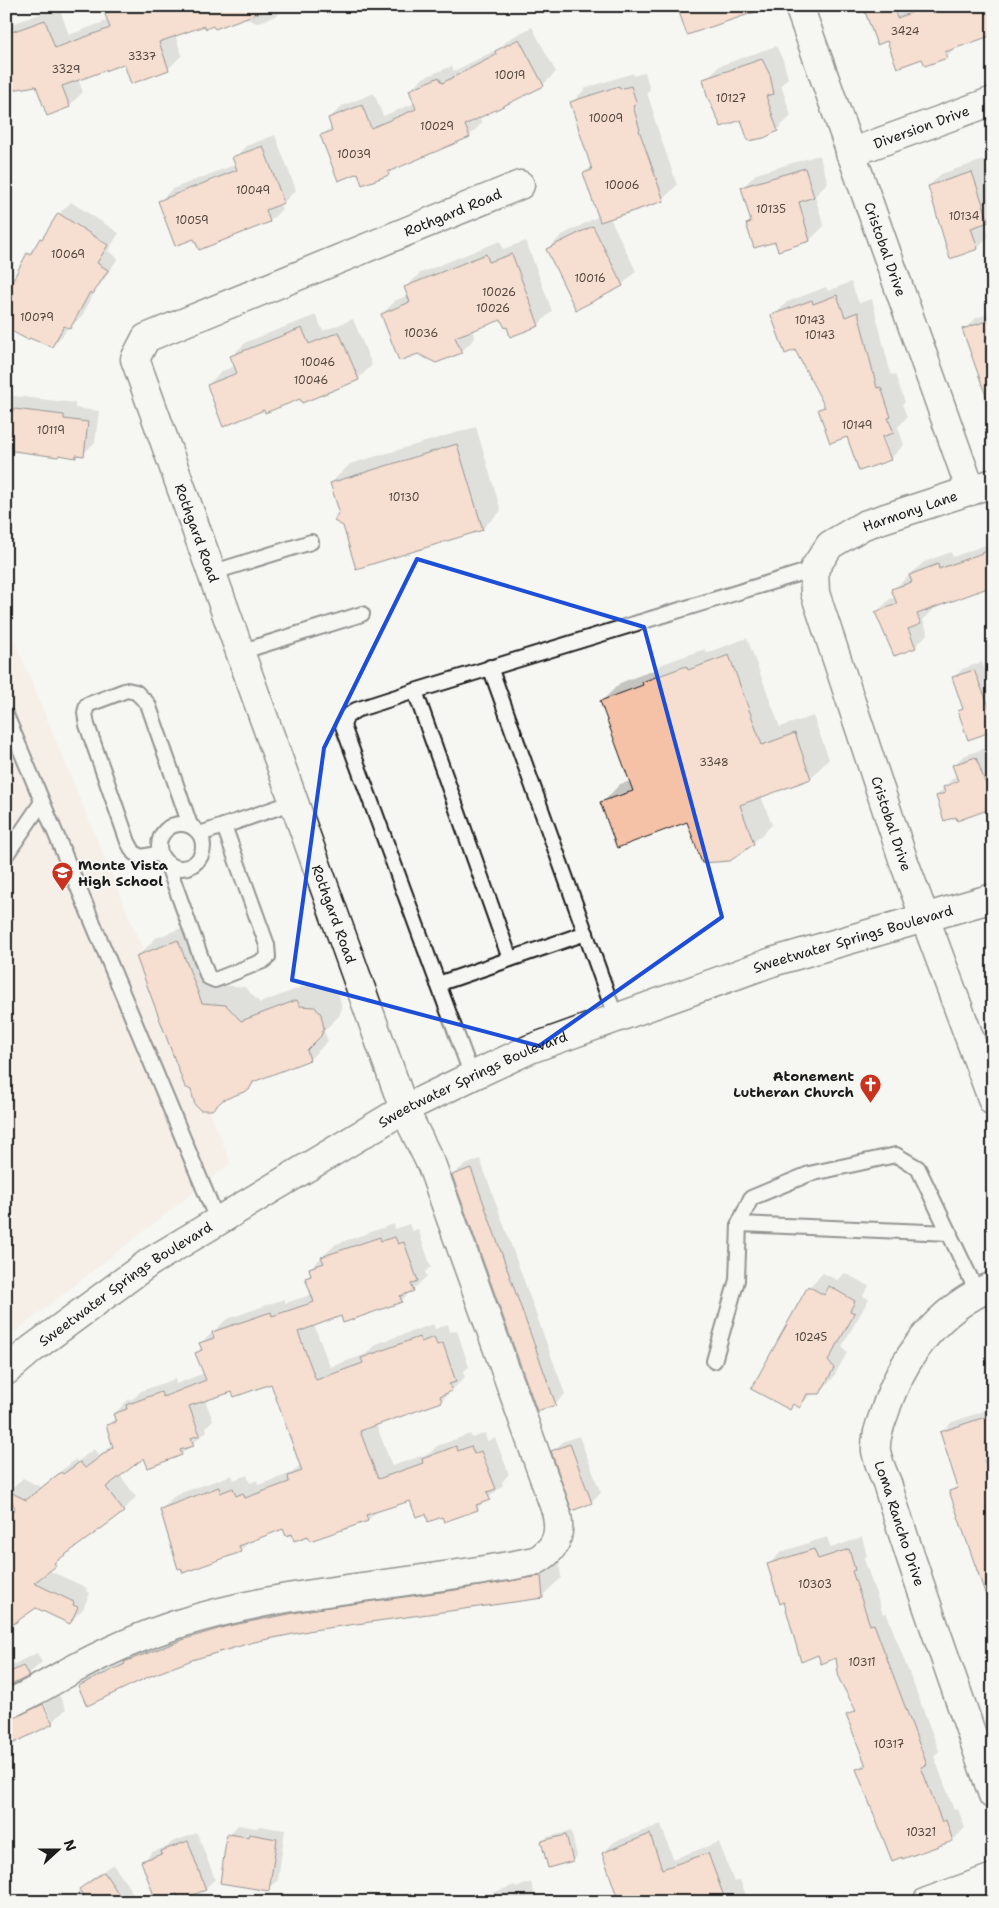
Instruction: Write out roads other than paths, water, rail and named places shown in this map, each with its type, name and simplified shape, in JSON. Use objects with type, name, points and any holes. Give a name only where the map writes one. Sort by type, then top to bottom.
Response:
[{"type":"street","name":"Cristobal Drive","points":[[799,6],[850,153],[982,487]]},
{"type":"street","name":"Diversion Drive","points":[[850,153],[993,101]]},
{"type":"street","name":"Rothgard Road","points":[[6,1705],[35,1692],[70,1671],[106,1653],[181,1623],[230,1609],[282,1599],[535,1561],[550,1551],[559,1533],[559,1522],[553,1502],[432,1166],[404,1110],[135,359],[146,338],[520,184]]},
{"type":"street","name":"Harmony Lane","points":[[814,569],[830,545],[864,525],[982,487]]},
{"type":"street","name":"Cristobal Drive","points":[[814,569],[814,593],[904,862],[993,1101]]},
{"type":"street","name":"Sweetwater Springs Boulevard","points":[[6,1371],[32,1349],[150,1262],[404,1110],[472,1076],[530,1049],[772,962],[993,898]]},
{"type":"street","name":"Loma Rancho Drive","points":[[985,1289],[954,1308],[933,1327],[915,1349],[900,1372],[889,1397],[881,1423],[876,1450],[993,1795]]},
{"type":"street","points":[[927,1902],[993,1878]]},
{"type":"lane","points":[[211,573],[311,542]]},
{"type":"lane","points":[[472,1076],[343,726],[346,717],[356,710],[490,667],[814,569]]},
{"type":"lane","points":[[240,652],[362,614]]},
{"type":"lane","points":[[490,667],[616,1018]]},
{"type":"lane","points":[[127,690],[136,692],[148,704],[195,830],[204,846],[201,858],[191,866],[179,868],[164,858],[141,857],[134,853],[128,842],[87,725],[84,713],[88,705],[127,690]]},
{"type":"lane","points":[[415,691],[510,960]]},
{"type":"lane","points":[[6,715],[218,1222]]},
{"type":"lane","points":[[6,856],[42,802]]},
{"type":"lane","points":[[224,826],[267,945],[268,957],[263,961],[215,980],[208,977],[164,858],[160,840],[166,829],[178,824],[195,830],[224,826],[294,802]]},
{"type":"lane","points":[[438,984],[586,933]]},
{"type":"lane","points":[[714,1361],[737,1280],[740,1224],[751,1198],[809,1174],[896,1155],[918,1168],[950,1232],[985,1289]]},
{"type":"lane","points":[[740,1224],[950,1232]]},
{"type":"place","name":"Monte Vista High School","points":[[62,892]]},
{"type":"place","name":"Atonement Lutheran Church","points":[[870,1103]]}]
